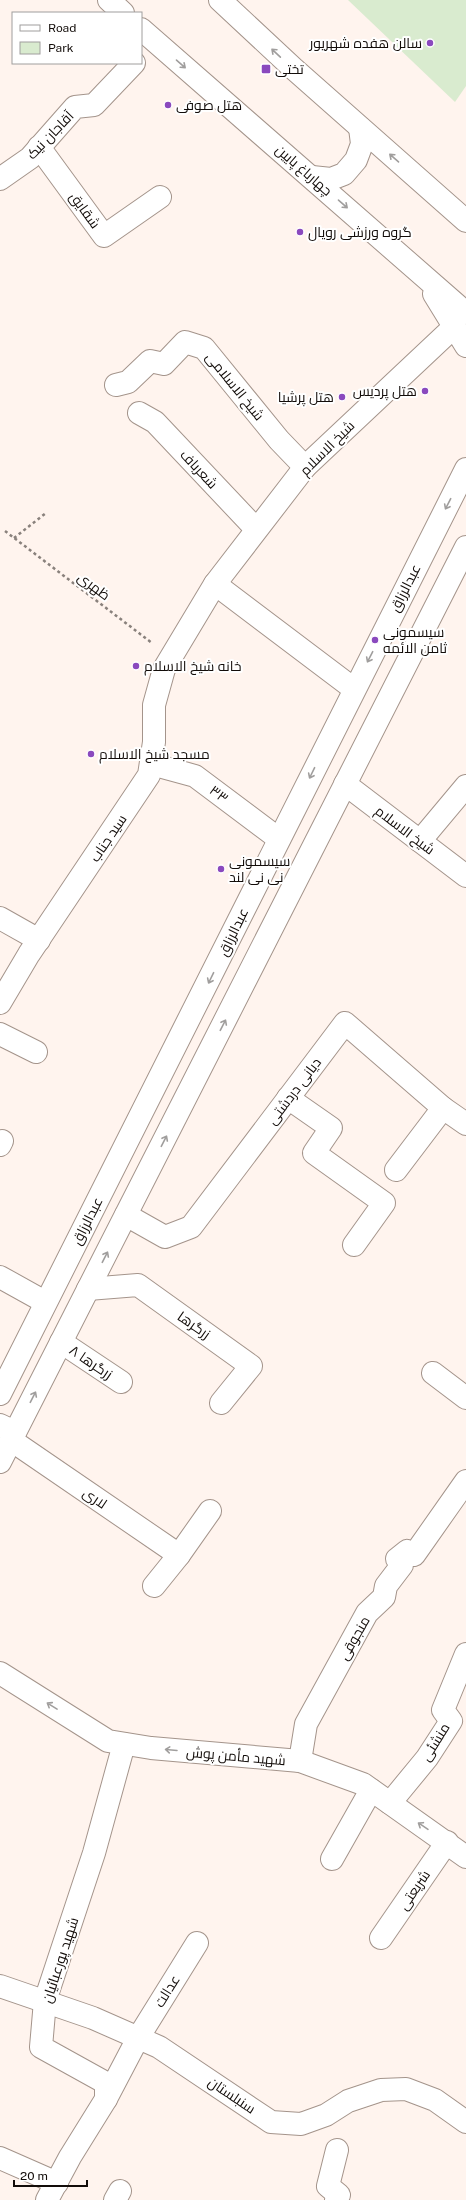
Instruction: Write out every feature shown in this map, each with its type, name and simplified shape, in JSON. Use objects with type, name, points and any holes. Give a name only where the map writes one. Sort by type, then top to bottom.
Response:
[{"type":"street","points":[[109,0],[123,12]]},
{"type":"street","points":[[220,0],[360,128],[466,221]]},
{"type":"street","name":"چهارباغ پایین","points":[[146,42],[312,177],[377,233],[422,276],[460,319]]},
{"type":"street","name":"آقاجان نیک","points":[[0,179],[30,158],[76,108],[94,105],[133,64]]},
{"type":"street","points":[[312,177],[331,179],[344,174],[356,160],[362,144],[360,128]]},
{"type":"street","name":"شقایق","points":[[39,147],[104,236],[160,197]]},
{"type":"street","points":[[424,183],[466,203]]},
{"type":"street","points":[[460,319],[466,346]]},
{"type":"street","name":"شیخ الاسلام","points":[[171,657],[215,584],[305,467],[460,319]]},
{"type":"street","name":"شیخ الاسلامی","points":[[116,385],[128,382],[150,362],[164,364],[185,342],[204,348],[279,440],[305,467]]},
{"type":"street","name":"شعرباف","points":[[139,413],[155,422],[256,529]]},
{"type":"street","name":"عبدالرزاق","points":[[0,1394],[45,1302],[466,469]]},
{"type":"street","points":[[0,1462],[6,1433],[61,1342],[466,547]]},
{"type":"street","points":[[365,744],[416,673],[466,580]]},
{"type":"street","points":[[215,584],[354,689]]},
{"type":"street","name":"سید جناب","points":[[0,1003],[39,940],[150,775],[154,742],[154,705],[164,668],[171,657]]},
{"type":"street","name":"۳۳","points":[[151,764],[194,776],[279,840]]},
{"type":"street","name":"شیخ الاسلام","points":[[345,784],[466,876]]},
{"type":"street","points":[[420,841],[466,786]]},
{"type":"street","points":[[0,918],[39,940]]},
{"type":"street","name":"دیانی دردشتی","points":[[126,1215],[165,1237],[191,1227],[251,1135],[288,1098],[345,1023],[444,1108],[466,1124]]},
{"type":"street","points":[[0,1034],[36,1052]]},
{"type":"street","points":[[288,1098],[331,1128],[314,1153],[384,1203],[354,1245]]},
{"type":"street","points":[[396,1170],[444,1108]]},
{"type":"street","points":[[0,1276],[45,1302]]},
{"type":"street","name":"زرگرها","points":[[88,1289],[138,1285],[251,1366],[221,1403]]},
{"type":"street","name":"زرگرها ۸","points":[[61,1342],[121,1382]]},
{"type":"street","points":[[433,1373],[466,1398]]},
{"type":"street","name":"لاری","points":[[6,1433],[179,1555]]},
{"type":"street","name":"منجوقی","points":[[300,1761],[306,1724],[367,1613],[384,1597],[386,1586],[402,1566],[397,1559],[407,1551],[414,1555],[459,1504],[466,1482]]},
{"type":"street","points":[[154,1586],[179,1555],[210,1511]]},
{"type":"street","name":"منشئی","points":[[390,1803],[427,1758],[458,1724],[443,1710],[466,1654]]},
{"type":"street","name":"شهید مأمن پوش","points":[[0,1673],[108,1741],[151,1748],[300,1761],[363,1784],[447,1842],[466,1857]]},
{"type":"street","name":"شهید پورعبائیان","points":[[106,2099],[106,2083],[41,2047],[45,2001],[92,1860],[124,1744]]},
{"type":"street","points":[[332,1859],[371,1790]]},
{"type":"street","name":"شریعتی","points":[[381,1938],[447,1842]]},
{"type":"street","name":"عدالت","points":[[106,2099],[138,2038],[196,1943]]},
{"type":"street","name":"سنبلستان","points":[[0,1986],[93,2018],[159,2047],[271,2122],[301,2124],[326,2115],[348,2101],[381,2090],[406,2089],[435,2100],[466,2122]]},
{"type":"street","points":[[0,2158],[52,2192],[70,2157],[106,2099]]},
{"type":"street","points":[[336,2200],[339,2195],[328,2186],[337,2150]]},
{"type":"path","points":[[14,538],[46,513]]},
{"type":"path","name":"ظهری","points":[[5,531],[171,657]]},
{"type":"green space","name":"سالن هفده شهریور","points":[[348,0],[466,0],[466,86],[455,102]]},
{"type":"place","name":"سالن هفده شهریور","points":[[430,43]]},
{"type":"place","name":"تختی","points":[[266,69]]},
{"type":"place","name":"هتل صوفی","points":[[168,105]]},
{"type":"place","name":"گروه ورزشی رویال","points":[[300,232]]},
{"type":"place","name":"هتل پردیس","points":[[425,391]]},
{"type":"place","name":"هتل پرشیا","points":[[342,397]]},
{"type":"place","name":"سیسمونی ثامن الائمه","points":[[375,640]]},
{"type":"place","name":"خانه شیخ الاسلام","points":[[136,666]]},
{"type":"place","name":"مسجد شیخ الاسلام","points":[[91,754]]},
{"type":"place","name":"سیسمونی نی نی لند","points":[[221,869]]}]
